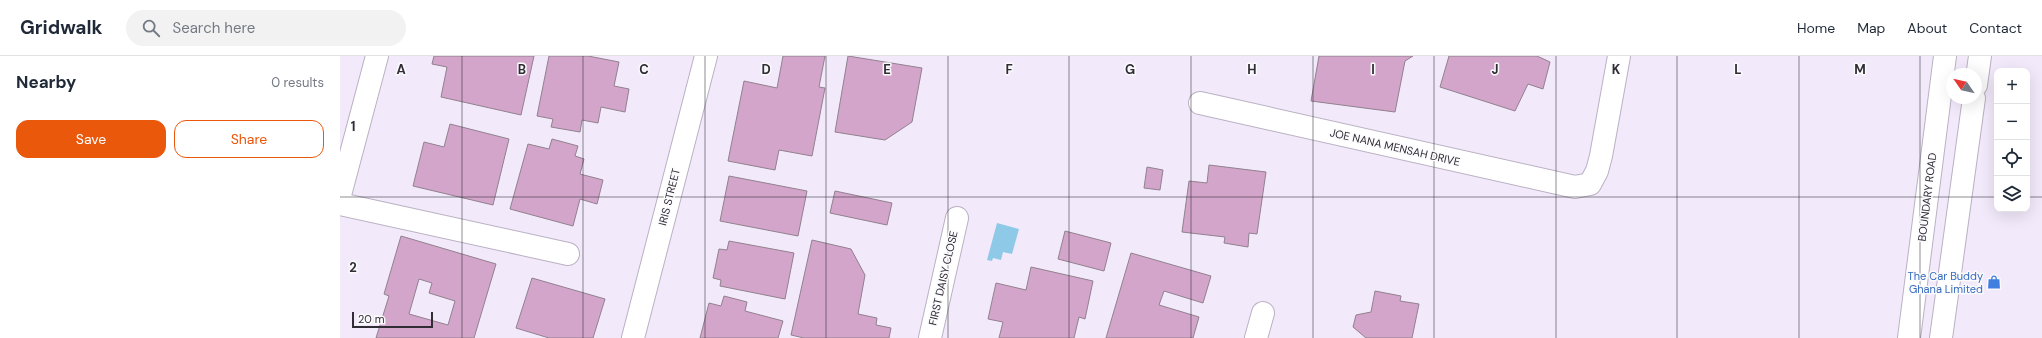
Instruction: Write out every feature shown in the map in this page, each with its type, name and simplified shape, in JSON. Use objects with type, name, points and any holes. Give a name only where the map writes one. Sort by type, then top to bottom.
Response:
[{"type":"street","points":[[340,196],[377,56]]},
{"type":"street","name":"IRIS STREET","points":[[633,338],[706,56]]},
{"type":"street","name":"JOE NANA MENSAH DRIVE","points":[[1200,103],[1575,187],[1590,184],[1597,171],[1619,56]]},
{"type":"street","name":"BOUNDARY ROAD","points":[[1909,338],[1945,56]]},
{"type":"street","points":[[1978,68],[1980,56]]},
{"type":"street","points":[[1941,338],[1973,104]]},
{"type":"street","points":[[340,204],[568,254]]},
{"type":"street","name":"FIRST DAISY CLOSE","points":[[930,338],[957,218]]},
{"type":"street","points":[[1256,338],[1263,313]]},
{"type":"water","points":[[997,223],[1019,229],[1012,254],[1003,252],[1001,260],[993,258],[992,261],[987,260]]},
{"type":"building","points":[[434,56],[534,56],[521,115],[441,97],[447,67],[432,64]]},
{"type":"building","points":[[549,56],[588,56],[619,62],[614,86],[629,89],[625,112],[601,107],[598,123],[582,120],[580,132],[551,127],[553,119],[537,116]]},
{"type":"building","points":[[783,56],[825,56],[819,87],[825,88],[812,156],[779,150],[775,170],[728,161],[744,81],[777,88]]},
{"type":"building","points":[[848,56],[922,68],[912,122],[885,140],[835,132]]},
{"type":"building","points":[[1319,56],[1413,56],[1405,61],[1395,112],[1311,101]]},
{"type":"building","points":[[1449,56],[1537,56],[1550,62],[1543,89],[1528,84],[1515,111],[1440,87]]},
{"type":"building","points":[[450,124],[509,139],[493,205],[413,186],[424,142],[444,147]]},
{"type":"building","points":[[552,139],[578,146],[575,156],[584,159],[580,174],[603,180],[597,204],[580,199],[573,226],[510,209],[528,144],[549,149]]},
{"type":"building","points":[[1209,165],[1266,172],[1257,234],[1249,233],[1248,247],[1224,243],[1225,237],[1182,232],[1189,181],[1207,183]]},
{"type":"building","points":[[1147,167],[1163,170],[1160,190],[1144,188]]},
{"type":"building","points":[[729,176],[807,191],[798,236],[720,221]]},
{"type":"building","points":[[835,191],[892,203],[887,225],[830,213]]},
{"type":"building","points":[[1065,231],[1111,243],[1104,271],[1058,259]]},
{"type":"building","points":[[401,236],[496,264],[474,338],[376,338],[389,296],[384,294]],"holes":[[[419,279],[432,283],[429,293],[455,301],[448,325],[409,314]]]},
{"type":"building","points":[[812,240],[851,249],[865,275],[858,314],[877,318],[876,325],[891,328],[889,338],[804,338],[791,335]]},
{"type":"building","points":[[729,241],[794,253],[785,299],[720,286],[721,280],[713,278],[719,249],[727,250]]},
{"type":"building","points":[[1131,253],[1211,276],[1203,303],[1164,291],[1159,305],[1199,317],[1193,338],[1106,338]]},
{"type":"building","points":[[1031,267],[1093,281],[1085,319],[1079,317],[1074,338],[999,338],[1003,322],[988,319],[996,283],[1026,290]]},
{"type":"building","points":[[532,278],[605,299],[593,338],[549,338],[516,328]]},
{"type":"building","points":[[1375,291],[1401,296],[1400,301],[1419,304],[1412,338],[1366,338],[1353,327],[1356,315],[1371,312]]},
{"type":"building","points":[[724,296],[747,302],[745,311],[783,321],[778,338],[700,338],[709,303],[721,306]]},
{"type":"place","name":"The Car Buddy Ghana Limited","points":[[1994,282]]}]
